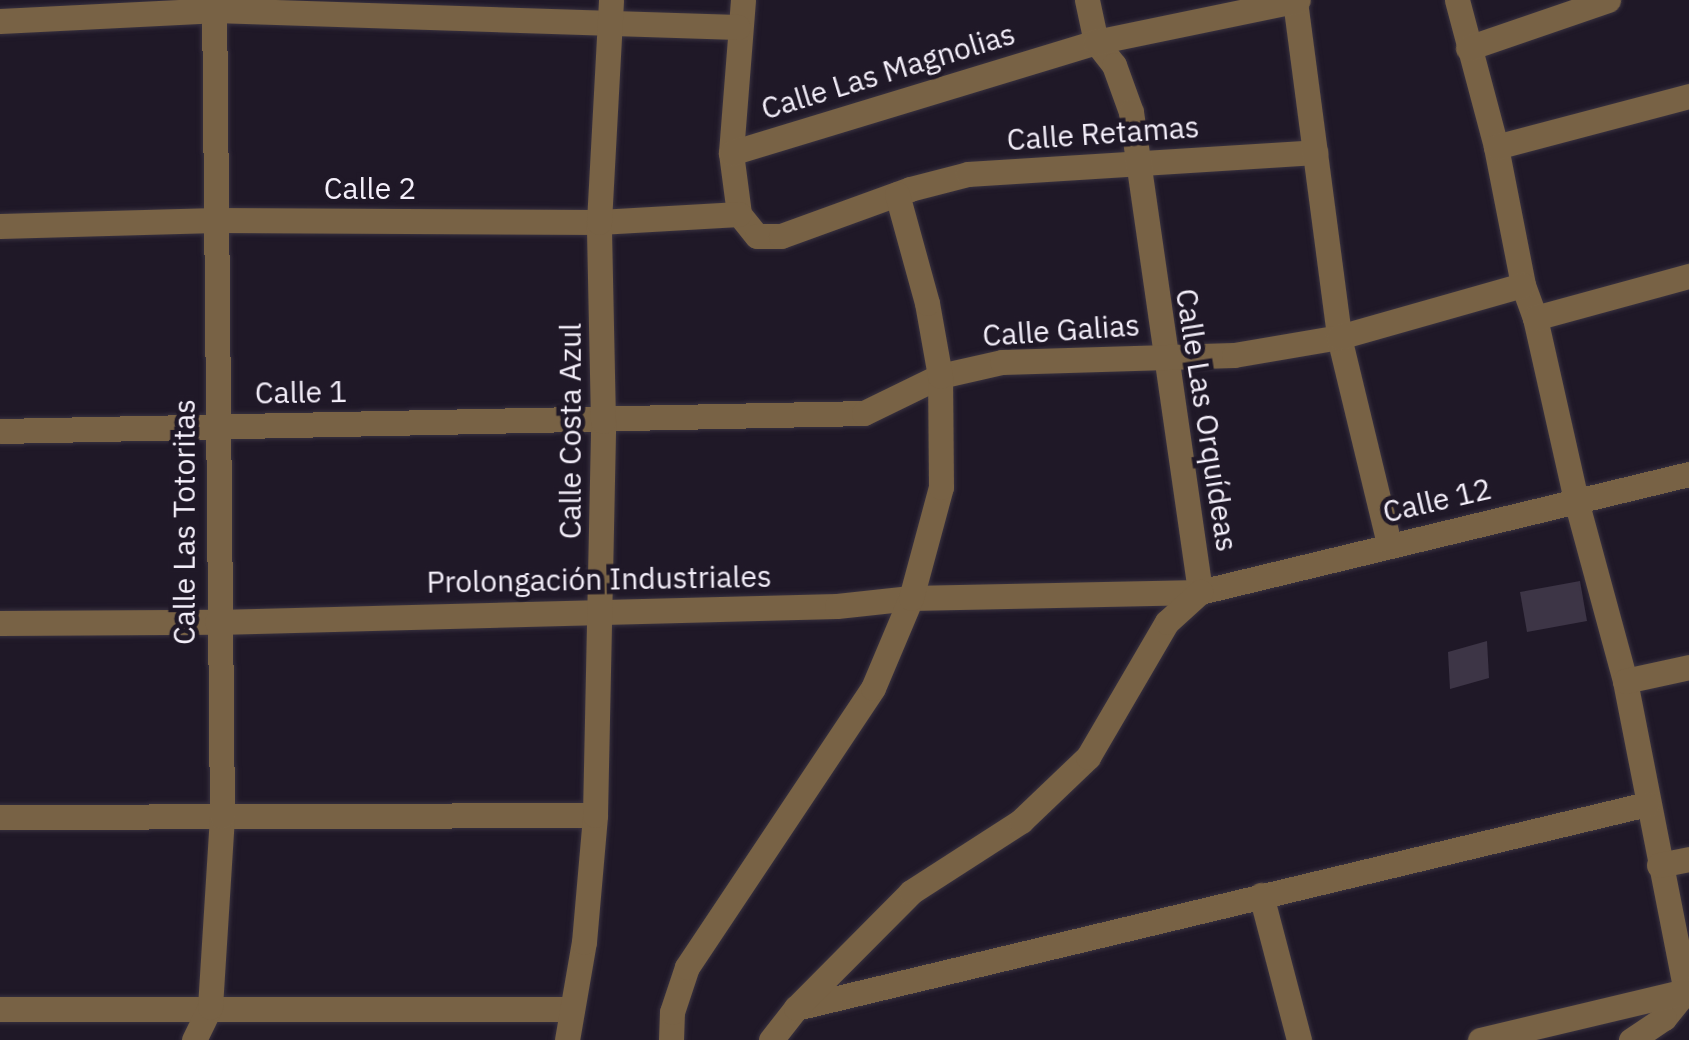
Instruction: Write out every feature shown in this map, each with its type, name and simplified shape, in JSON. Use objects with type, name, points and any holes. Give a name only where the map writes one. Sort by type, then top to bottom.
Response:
[{"type":"street","points":[[739,214],[731,153],[742,0]]},
{"type":"street","name":"Calle Las Orquídeas","points":[[771,1040],[796,1008],[910,892],[1021,821],[1088,757],[1166,622],[1200,592],[1131,112],[1114,65],[1096,42],[1086,0]]},
{"type":"street","points":[[1297,0],[1339,337],[1390,544]]},
{"type":"street","name":"Calle Las Magnolias","points":[[731,153],[1096,42],[1297,0]]},
{"type":"street","points":[[1456,0],[1496,147],[1523,285],[1536,318],[1577,504],[1625,681],[1686,992]]},
{"type":"street","points":[[1468,48],[1608,0]]},
{"type":"street","points":[[0,20],[214,5],[611,10],[738,28]]},
{"type":"street","name":"Calle Las Totoritas","points":[[194,1040],[210,1007],[222,816],[217,622],[214,5]]},
{"type":"street","name":"Calle Costa Azul","points":[[567,1040],[584,942],[595,815],[603,420],[598,222],[611,10]]},
{"type":"street","points":[[1496,147],[1689,96]]},
{"type":"street","name":"Calle Retamas","points":[[739,214],[757,236],[782,236],[896,194],[968,174],[1315,152]]},
{"type":"street","points":[[671,1040],[672,1012],[687,967],[872,688],[911,598],[941,487],[940,376],[923,288],[896,194]]},
{"type":"street","name":"Calle 2","points":[[0,226],[216,220],[598,222],[739,214]]},
{"type":"street","points":[[1536,318],[1689,276]]},
{"type":"street","name":"Calle Galias","points":[[603,420],[864,413],[940,376],[1002,362],[1234,355],[1339,337],[1523,285]]},
{"type":"street","name":"Calle 1","points":[[0,431],[603,420]]},
{"type":"street","name":"Calle 12","points":[[1200,592],[1689,474]]},
{"type":"street","name":"Prolongación Industriales","points":[[0,623],[217,622],[837,606],[911,598],[1200,592]]},
{"type":"street","points":[[1625,681],[1689,667]]},
{"type":"street","points":[[796,1008],[1647,804]]},
{"type":"street","points":[[0,817],[595,815]]},
{"type":"street","points":[[1659,865],[1689,859]]},
{"type":"street","points":[[1261,895],[1299,1040]]},
{"type":"street","points":[[1480,1040],[1686,992]]},
{"type":"street","points":[[1631,1040],[1664,1018],[1686,992]]},
{"type":"street","points":[[0,1009],[572,1009]]},
{"type":"building","points":[[1580,581],[1587,621],[1527,632],[1520,592]]},
{"type":"building","points":[[1487,641],[1489,678],[1450,689],[1448,652]]}]
